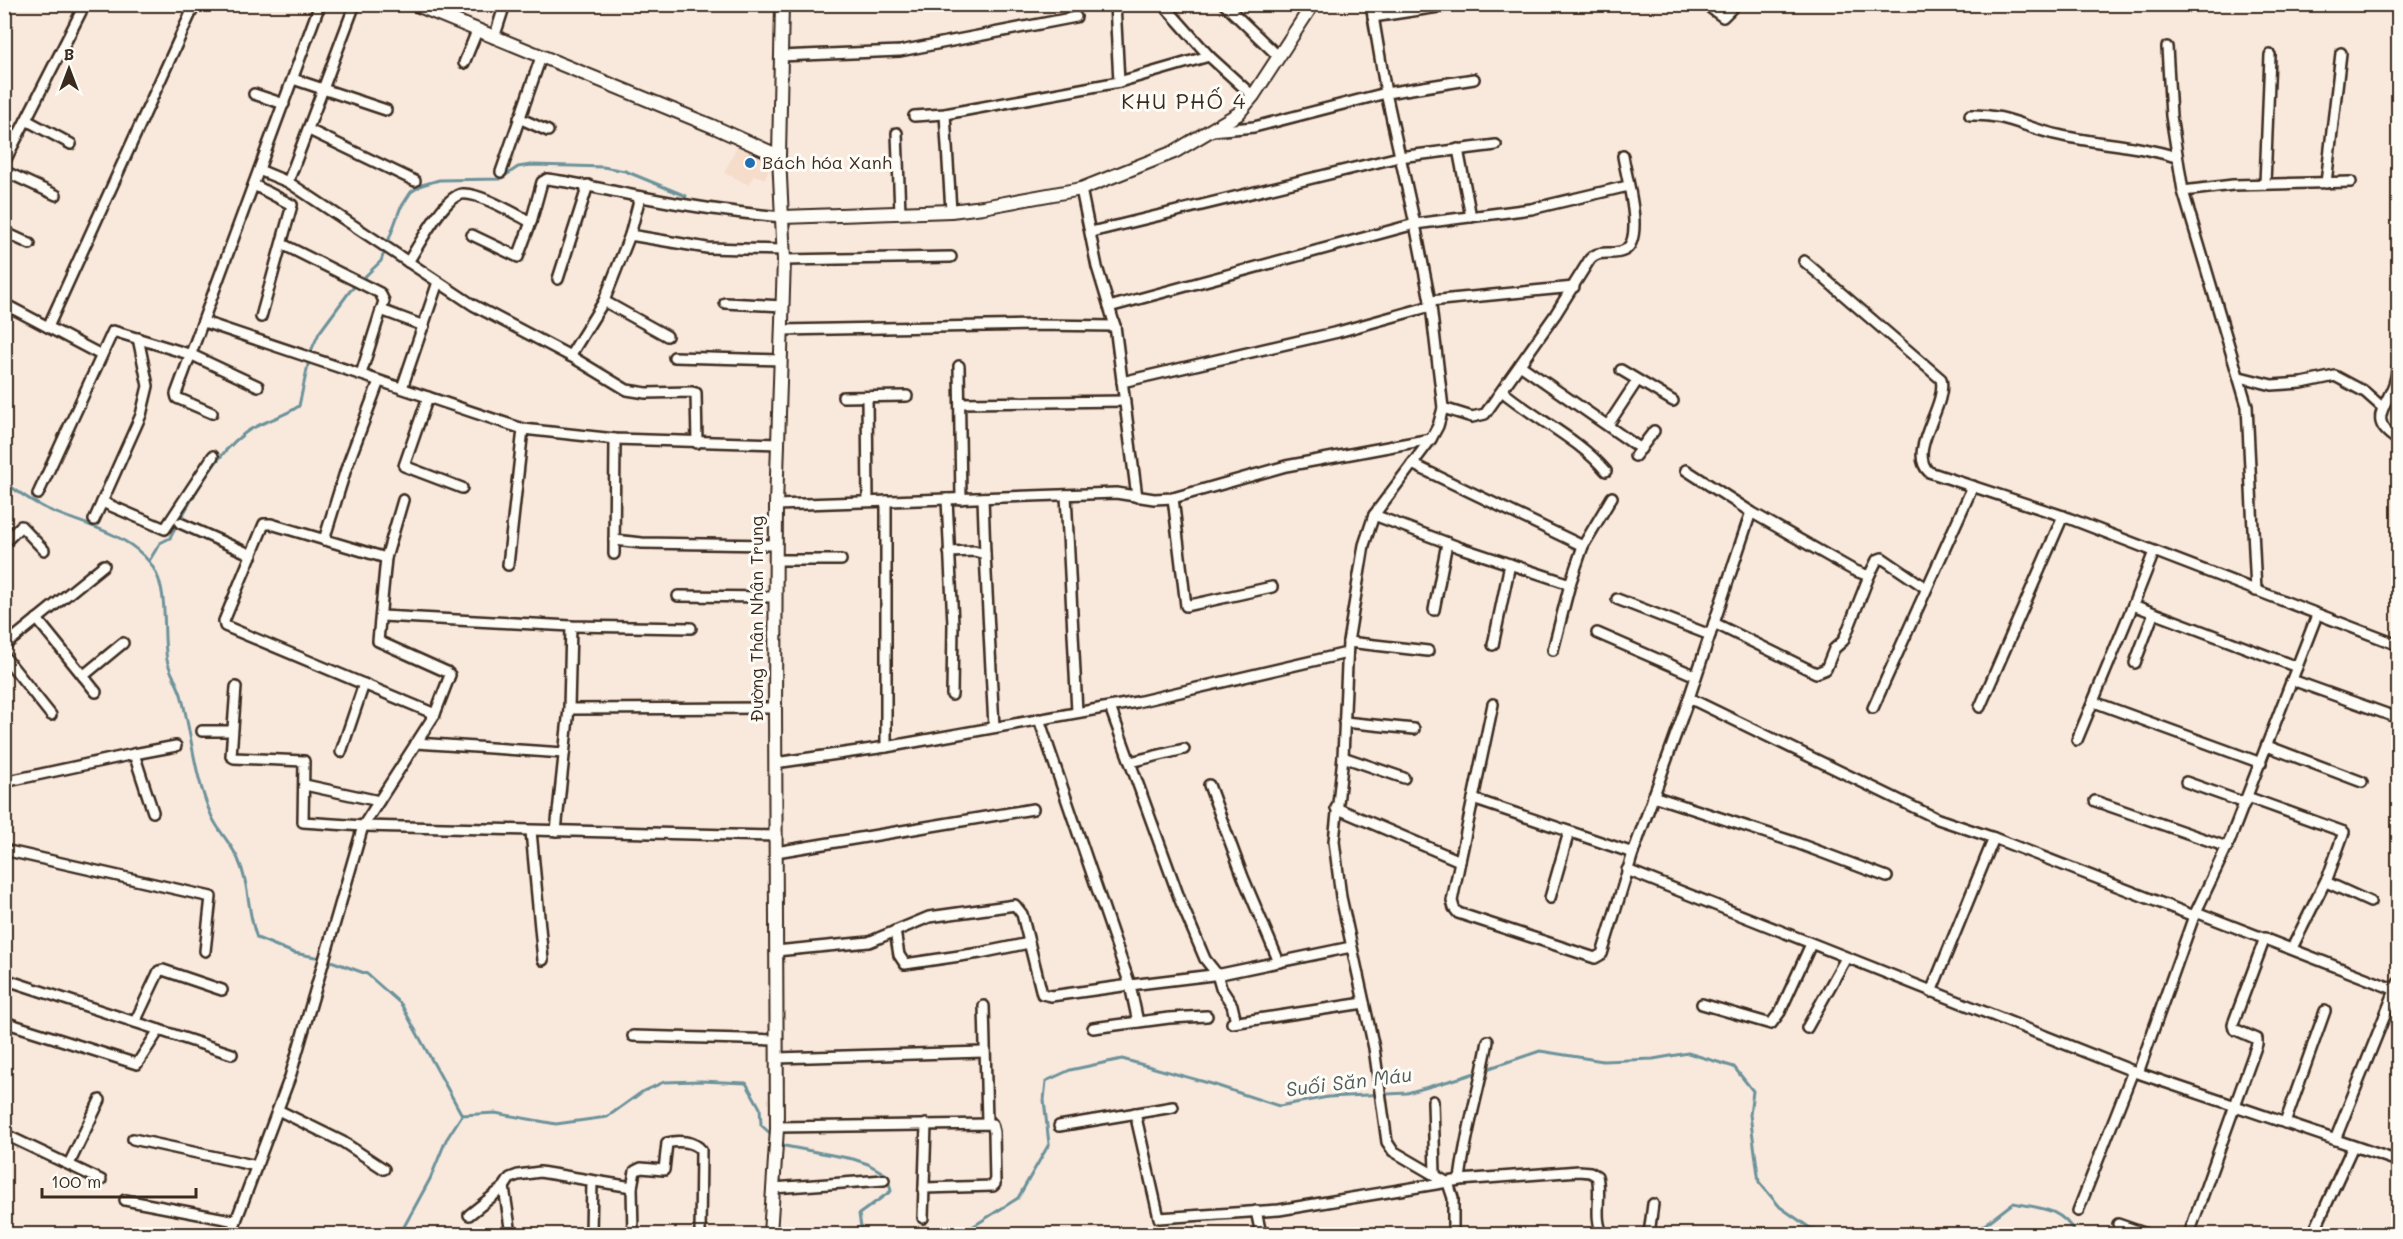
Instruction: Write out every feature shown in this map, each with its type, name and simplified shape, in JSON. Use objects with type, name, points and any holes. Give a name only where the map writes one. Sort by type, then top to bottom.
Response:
[{"type":"street","points":[[4,163],[85,4]]},
{"type":"street","points":[[48,327],[195,4]]},
{"type":"street","points":[[212,414],[177,398],[176,394],[192,356],[320,4]]},
{"type":"street","points":[[288,182],[355,4]]},
{"type":"street","points":[[414,4],[712,126],[779,156]]},
{"type":"street","points":[[494,38],[505,4]]},
{"type":"street","name":"Đường Thân Nhân Trung","points":[[770,1234],[777,1128],[775,597],[784,255],[779,156],[782,4]]},
{"type":"street","points":[[1115,4],[1119,82]]},
{"type":"street","points":[[1163,4],[1209,56],[1253,96]]},
{"type":"street","points":[[1224,4],[1279,57]]},
{"type":"street","points":[[472,235],[518,257],[544,179],[588,185],[640,197],[783,218],[951,211],[1081,189],[1174,152],[1238,114],[1253,96],[1313,4]]},
{"type":"street","points":[[1371,4],[1386,93],[1430,304],[1443,408],[1438,426],[1431,439],[1374,515],[1364,545],[1347,653],[1342,757],[1334,841],[1335,866],[1380,1082],[1389,1147],[1448,1183],[1453,1198],[1453,1234]]},
{"type":"street","points":[[1373,17],[1458,4]]},
{"type":"street","points":[[1705,4],[1723,16],[1736,4]]},
{"type":"street","points":[[780,56],[900,51],[1076,17]]},
{"type":"street","points":[[464,63],[477,31]]},
{"type":"street","points":[[2168,47],[2176,157],[2182,190],[2247,406],[2256,591]]},
{"type":"street","points":[[2326,183],[2341,53]]},
{"type":"street","points":[[2265,184],[2270,55]]},
{"type":"street","points":[[914,116],[945,114],[1119,82],[1209,56]]},
{"type":"street","points":[[501,172],[541,57]]},
{"type":"street","points":[[293,79],[386,110]]},
{"type":"street","points":[[1212,131],[1254,127],[1386,93],[1474,79]]},
{"type":"street","points":[[254,94],[284,104]]},
{"type":"street","points":[[945,114],[951,211]]},
{"type":"street","points":[[1970,115],[2001,116],[2054,134],[2123,145],[2176,157]]},
{"type":"street","points":[[519,118],[548,131]]},
{"type":"street","points":[[26,120],[71,144]]},
{"type":"street","points":[[309,130],[415,181]]},
{"type":"street","points":[[897,133],[900,213]]},
{"type":"street","points":[[1091,232],[1400,157],[1496,145]]},
{"type":"street","points":[[1458,149],[1471,217]]},
{"type":"street","points":[[1443,408],[1479,417],[1485,414],[1574,287],[1594,254],[1621,252],[1632,243],[1633,212],[1623,156]]},
{"type":"street","points":[[260,170],[288,182],[473,305],[570,356],[627,390],[646,393],[696,393],[697,443]]},
{"type":"street","points":[[4,171],[56,195]]},
{"type":"street","points":[[2182,190],[2265,184],[2351,182]]},
{"type":"street","points":[[254,185],[292,206],[261,317]]},
{"type":"street","points":[[558,279],[588,185]]},
{"type":"street","points":[[1109,307],[1415,224],[1531,209],[1628,186]]},
{"type":"street","points":[[1081,189],[1097,267],[1115,326],[1137,497]]},
{"type":"street","points":[[408,262],[435,218],[450,202],[462,194],[474,195],[531,222]]},
{"type":"street","points":[[570,356],[604,302],[630,235],[640,197]]},
{"type":"street","points":[[4,231],[30,244]]},
{"type":"street","points":[[630,235],[707,248],[784,255],[951,257]]},
{"type":"street","points":[[282,244],[380,293],[383,297],[384,301],[361,374]]},
{"type":"street","points":[[1804,261],[1941,379],[1943,386],[1922,450],[1922,462],[1929,472],[2063,516],[2398,645]]},
{"type":"street","points":[[402,388],[438,282]]},
{"type":"street","points":[[1122,382],[1338,332],[1430,304],[1574,287]]},
{"type":"street","points":[[604,302],[667,336]]},
{"type":"street","points":[[725,303],[783,306]]},
{"type":"street","points":[[4,315],[10,307],[101,355]]},
{"type":"street","points":[[381,310],[424,326]]},
{"type":"street","points":[[204,322],[523,429],[615,439],[779,444]]},
{"type":"street","points":[[782,330],[1038,325],[1115,326]]},
{"type":"street","points":[[38,494],[113,331],[192,356],[258,386]]},
{"type":"street","points":[[94,520],[141,415],[148,386],[138,338]]},
{"type":"street","points":[[674,357],[781,360]]},
{"type":"street","points":[[1520,365],[1608,425],[1638,453],[1654,431]]},
{"type":"street","points":[[2398,365],[2394,385],[2382,407],[2380,419],[2386,432],[2398,440]]},
{"type":"street","points":[[960,366],[961,498]]},
{"type":"street","points":[[1621,370],[1673,401]]},
{"type":"street","points":[[2240,377],[2272,385],[2302,383],[2336,376],[2365,392],[2382,407]]},
{"type":"street","points":[[324,540],[346,469],[380,381]]},
{"type":"street","points":[[1608,425],[1637,381]]},
{"type":"street","points":[[1502,391],[1589,452],[1606,471]]},
{"type":"street","points":[[843,397],[907,396]]},
{"type":"street","points":[[428,397],[404,466],[462,488]]},
{"type":"street","points":[[867,397],[868,501]]},
{"type":"street","points":[[961,403],[1125,401]]},
{"type":"street","points":[[508,565],[523,429]]},
{"type":"street","points":[[614,554],[615,439]]},
{"type":"street","points":[[776,505],[1116,493],[1137,497],[1173,498],[1286,466],[1431,439]]},
{"type":"street","points":[[102,502],[165,529],[213,456]]},
{"type":"street","points":[[1412,464],[1583,546]]},
{"type":"street","points":[[1686,470],[1751,512],[1853,570],[1869,576]]},
{"type":"street","points":[[1874,708],[1973,486]]},
{"type":"street","points":[[1066,495],[1077,712]]},
{"type":"street","points":[[1554,650],[1570,584],[1583,546],[1612,497]]},
{"type":"street","points":[[983,498],[994,727]]},
{"type":"street","points":[[1173,498],[1186,606],[1272,587]]},
{"type":"street","points":[[947,499],[953,624],[952,695]]},
{"type":"street","points":[[231,1234],[278,1110],[363,826],[435,714],[450,675],[378,640],[386,558],[403,500]]},
{"type":"street","points":[[886,501],[886,747]]},
{"type":"street","points":[[1493,704],[1452,901],[1454,908],[1458,913],[1595,958],[1602,954],[1627,870],[1689,698],[1751,512]]},
{"type":"street","points":[[1374,515],[1447,543],[1570,584]]},
{"type":"street","points":[[1980,707],[2063,516]]},
{"type":"street","points":[[180,523],[252,555]]},
{"type":"street","points":[[386,558],[266,523],[224,621],[225,626],[435,714]]},
{"type":"street","points":[[4,543],[21,526],[44,550]]},
{"type":"street","points":[[614,540],[642,543],[776,544]]},
{"type":"street","points":[[1434,610],[1447,543]]},
{"type":"street","points":[[949,552],[974,551],[985,554]]},
{"type":"street","points":[[2077,740],[2154,552]]},
{"type":"street","points":[[1714,623],[1816,673],[1826,669],[1834,649],[1843,640],[1876,560],[1882,558],[1926,588]]},
{"type":"street","points":[[776,560],[841,560]]},
{"type":"street","points":[[1493,645],[1510,564]]},
{"type":"street","points":[[4,646],[104,565]]},
{"type":"street","points":[[678,596],[775,597]]},
{"type":"street","points":[[1617,599],[1710,635]]},
{"type":"street","points":[[2133,605],[2153,615],[2297,667]]},
{"type":"street","points":[[2135,663],[2153,615]]},
{"type":"street","points":[[2078,1211],[2136,1072],[2195,914],[2246,800],[2317,615]]},
{"type":"street","points":[[382,616],[571,626],[691,628]]},
{"type":"street","points":[[37,620],[96,692]]},
{"type":"street","points":[[556,831],[569,709],[571,626]]},
{"type":"street","points":[[1597,633],[1696,676]]},
{"type":"street","points":[[1348,642],[1428,651]]},
{"type":"street","points":[[83,676],[123,643]]},
{"type":"street","points":[[775,763],[886,747],[1137,702],[1347,653]]},
{"type":"street","points":[[4,656],[51,715]]},
{"type":"street","points":[[2292,680],[2398,718]]},
{"type":"street","points":[[341,752],[364,684]]},
{"type":"street","points":[[237,687],[231,756],[234,758],[301,760],[305,764],[303,822],[531,831],[776,836]]},
{"type":"street","points":[[1689,698],[1938,819],[2397,987],[2335,1140]]},
{"type":"street","points":[[2094,702],[2261,762]]},
{"type":"street","points":[[1110,706],[1198,945],[1210,967],[1217,974],[1221,988],[1232,1005],[1233,1022],[1364,1003]]},
{"type":"street","points":[[569,709],[775,708]]},
{"type":"street","points":[[1039,719],[1130,985],[1138,1022]]},
{"type":"street","points":[[1344,722],[1414,729]]},
{"type":"street","points":[[202,731],[232,731]]},
{"type":"street","points":[[416,743],[564,753]]},
{"type":"street","points":[[4,782],[176,746]]},
{"type":"street","points":[[2267,746],[2362,782]]},
{"type":"street","points":[[1130,762],[1184,749]]},
{"type":"street","points":[[134,754],[153,812]]},
{"type":"street","points":[[1342,757],[1404,778]]},
{"type":"street","points":[[2186,782],[2344,832],[2326,880],[2292,948]]},
{"type":"street","points":[[305,785],[379,801]]},
{"type":"street","points":[[1209,785],[1279,962]]},
{"type":"street","points":[[1653,796],[1824,853],[1887,878]]},
{"type":"street","points":[[1473,799],[1633,853]]},
{"type":"street","points":[[2095,801],[2227,846]]},
{"type":"street","points":[[1336,808],[1460,861]]},
{"type":"street","points":[[776,852],[1033,809]]},
{"type":"street","points":[[531,831],[543,960]]},
{"type":"street","points":[[1550,898],[1569,832]]},
{"type":"street","points":[[1931,992],[1994,838]]},
{"type":"street","points":[[4,850],[211,897],[205,951]]},
{"type":"street","points":[[1627,870],[2136,1072],[2398,1161]]},
{"type":"street","points":[[2326,880],[2328,884],[2370,902]]},
{"type":"street","points":[[776,951],[869,942],[929,917],[1015,905],[1022,914],[1040,991],[1045,996],[1217,974],[1351,947]]},
{"type":"street","points":[[895,931],[899,955],[905,964],[1029,943]]},
{"type":"street","points":[[2189,1234],[2257,1041],[2234,1029],[2233,1024],[2265,938]]},
{"type":"street","points":[[1702,1004],[1771,1024],[1780,1012],[1811,944]]},
{"type":"street","points":[[1807,1028],[1846,958]]},
{"type":"street","points":[[135,1022],[159,971],[163,969],[222,990]]},
{"type":"street","points":[[4,979],[232,1054]]},
{"type":"street","points":[[984,1006],[987,1122]]},
{"type":"street","points":[[2285,1123],[2325,1011]]},
{"type":"street","points":[[1092,1028],[1207,1016]]},
{"type":"street","points":[[4,1022],[137,1065],[159,1030]]},
{"type":"street","points":[[633,1036],[776,1040]]},
{"type":"street","points":[[1460,1180],[1463,1152],[1488,1041]]},
{"type":"street","points":[[776,1058],[984,1052]]},
{"type":"street","points":[[69,1164],[100,1100]]},
{"type":"street","points":[[1434,1101],[1435,1174]]},
{"type":"street","points":[[1059,1126],[1173,1107]]},
{"type":"street","points":[[278,1110],[343,1142],[384,1169]]},
{"type":"street","points":[[1135,1113],[1159,1218],[1279,1210],[1460,1180],[1590,1172],[1597,1176],[1600,1186],[1598,1227],[1603,1234]]},
{"type":"street","points":[[777,1128],[987,1122],[992,1124],[995,1184],[993,1186],[924,1188]]},
{"type":"street","points":[[923,1218],[926,1124]]},
{"type":"street","points":[[4,1134],[101,1180]]},
{"type":"street","points":[[133,1139],[257,1166]]},
{"type":"street","points":[[633,1234],[632,1187],[635,1171],[666,1168],[667,1143],[672,1142],[698,1145],[701,1150],[700,1234]]},
{"type":"street","points":[[2313,1234],[2353,1146]]},
{"type":"street","points":[[469,1215],[504,1187],[510,1178],[540,1172],[632,1187]]},
{"type":"street","points":[[773,1188],[884,1180]]},
{"type":"street","points":[[591,1234],[592,1181]]},
{"type":"street","points":[[504,1187],[511,1234]]},
{"type":"street","points":[[125,1200],[236,1221]]},
{"type":"street","points":[[1649,1234],[1653,1204]]},
{"type":"street","points":[[1256,1211],[1261,1234]]},
{"type":"street","points":[[2118,1224],[2147,1234]]},
{"type":"shaded area","name":"Bách hóa Xanh","points":[[738,144],[773,160],[765,179],[754,175],[749,185],[724,173]]},
{"type":"waterway","points":[[149,561],[160,543],[170,538],[185,510],[222,454],[251,429],[299,406],[311,351],[319,333],[350,291],[381,261],[400,209],[411,192],[422,185],[439,180],[500,179],[518,167],[531,165],[603,167],[625,171],[686,196]]},
{"type":"waterway","points":[[4,482],[47,509],[123,540],[134,547],[153,567],[159,579],[164,605],[167,660],[182,698],[206,803],[242,869],[257,938],[294,953],[321,958]]},
{"type":"waterway","points":[[328,960],[367,974],[401,1004],[462,1115]]},
{"type":"waterway","name":"Suối Săn Máu","points":[[897,1234],[903,1230],[969,1229],[1018,1198],[1049,1144],[1044,1100],[1046,1081],[1070,1070],[1122,1059],[1212,1084],[1279,1106],[1328,1097],[1407,1093],[1540,1051],[1603,1061],[1653,1059],[1688,1053],[1734,1067],[1753,1091],[1750,1115],[1759,1182],[1780,1207],[1810,1228],[1833,1234]]},
{"type":"waterway","name":"Suối Săn Máu","points":[[400,1234],[430,1179],[446,1140],[462,1115],[495,1113],[556,1124],[607,1117],[642,1092],[664,1082],[746,1083],[760,1108],[761,1125],[772,1135]]},
{"type":"waterway","name":"Suối Săn Máu","points":[[780,1141],[785,1146],[853,1159],[868,1164],[887,1175],[891,1191],[859,1214],[862,1234]]},
{"type":"waterway","name":"Suối Săn Máu","points":[[1964,1234],[1978,1230],[2013,1203],[2041,1208],[2057,1214],[2070,1225],[2076,1234]]},
{"type":"place","name":"Bách hóa Xanh","points":[[750,163]]},
{"type":"district","name":"KHU PHỐ 4","points":[[1184,102]]}]
